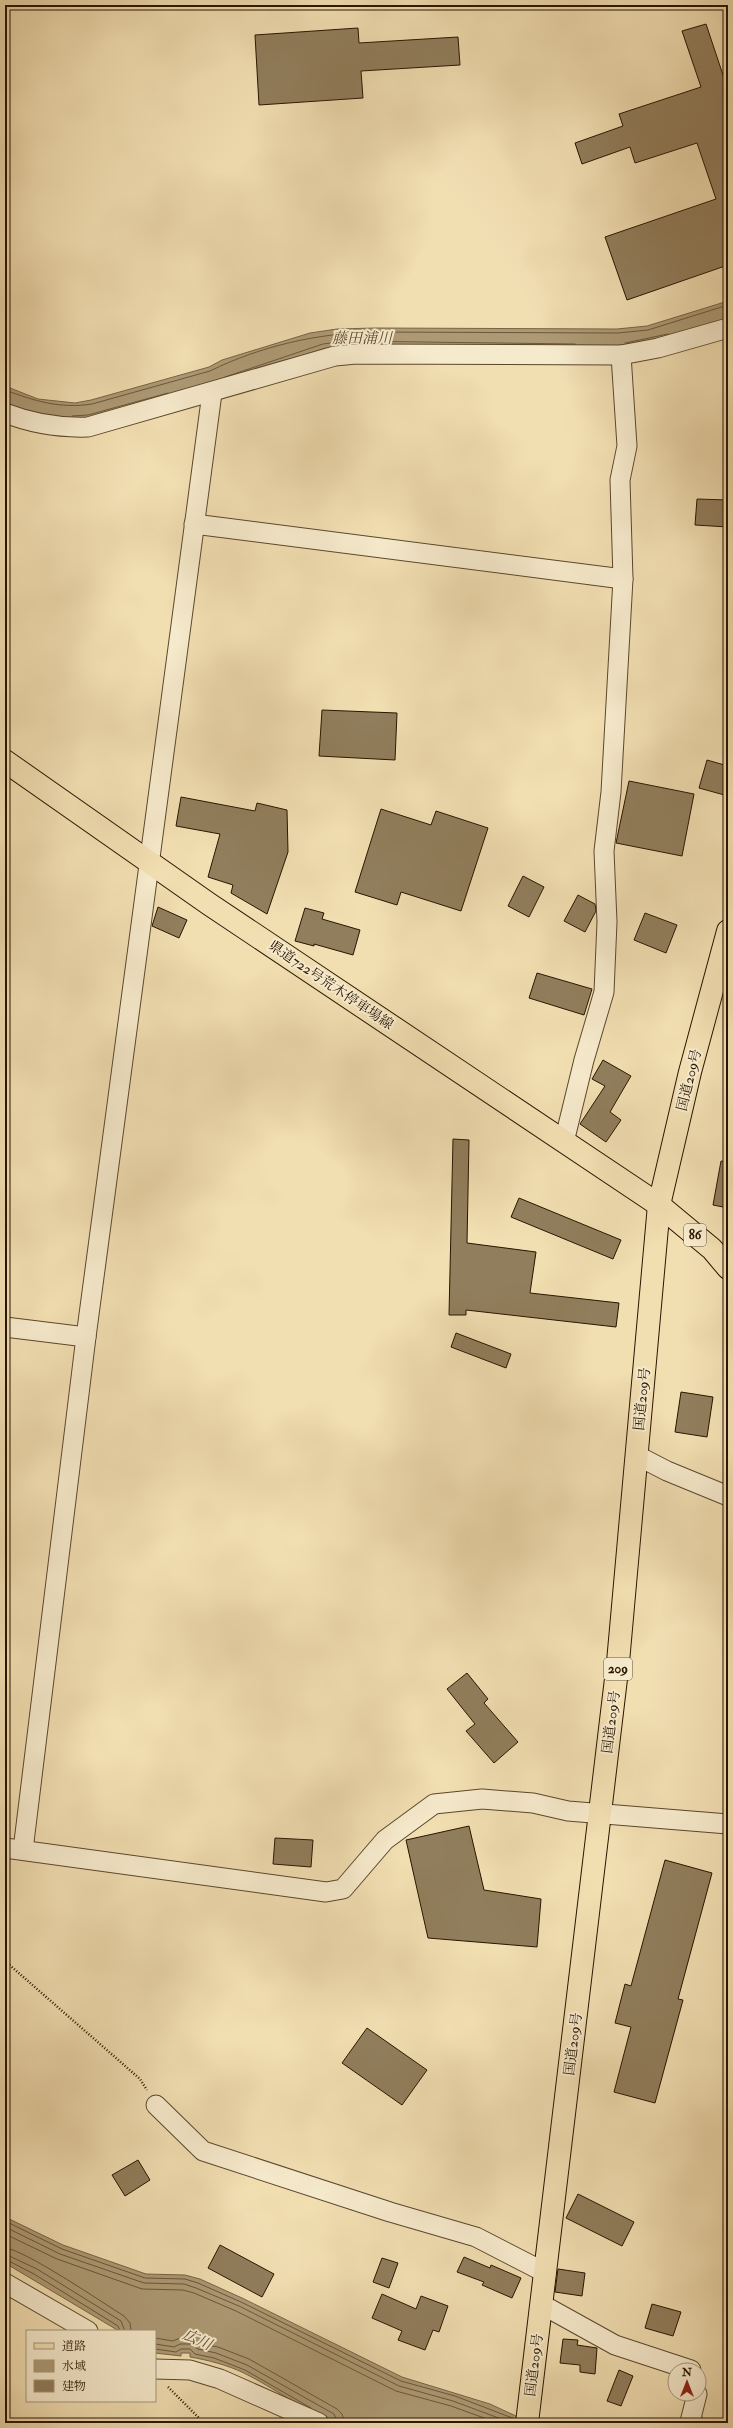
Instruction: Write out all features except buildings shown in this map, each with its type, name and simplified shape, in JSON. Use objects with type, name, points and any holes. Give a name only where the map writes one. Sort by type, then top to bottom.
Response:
[{"type":"main road","name":"県道722号荒木停車場線","points":[[5,761],[148,861],[659,1205]]},
{"type":"main road","name":"国道209号","points":[[528,2418],[618,1662],[636,1455],[652,1298],[659,1205],[690,1072],[725,957],[728,931]]},
{"type":"main road","name":"86","points":[[659,1205],[712,1249],[728,1268]]},
{"type":"street","points":[[5,413],[28,422],[61,428],[88,427],[212,393],[335,356],[356,354],[621,355],[658,348],[728,328]]},
{"type":"street","points":[[564,1142],[584,1060],[604,992],[607,922],[604,851],[611,792],[623,579],[620,480],[627,446],[621,355]]},
{"type":"street","points":[[212,393],[148,861],[86,1338],[14,1849],[326,1892],[343,1889],[385,1840],[434,1804],[482,1799],[601,1813],[728,1824]]},
{"type":"street","points":[[194,524],[623,579]]},
{"type":"street","points":[[5,1327],[86,1338]]},
{"type":"street","points":[[636,1455],[667,1471],[728,1496]]},
{"type":"street","points":[[156,2105],[203,2151],[390,2212],[476,2237],[546,2273]]},
{"type":"street","points":[[5,2283],[86,2330]]},
{"type":"street","points":[[541,2304],[616,2345],[667,2362]]},
{"type":"street","points":[[156,2369],[190,2370],[220,2379],[318,2423]]},
{"type":"street","points":[[694,2402],[690,2422],[694,2423]]},
{"type":"path","points":[[5,1962],[140,2079],[156,2105]]},
{"type":"path","points":[[167,2386],[204,2423]]},
{"type":"water","name":"藤田浦川","points":[[728,301],[728,321],[619,349],[347,345],[325,348],[217,384],[88,419],[66,421],[5,406],[5,386],[38,399],[75,403],[91,400],[209,367],[222,360],[310,333],[337,329],[617,329],[647,326]]},
{"type":"water","name":"広川","points":[[5,2217],[63,2245],[146,2274],[185,2275],[200,2279],[242,2298],[402,2377],[490,2404],[531,2423],[333,2423],[238,2370],[217,2363],[190,2357],[190,2353],[181,2353],[181,2356],[156,2353],[156,2330],[117,2330],[5,2263]]}]
